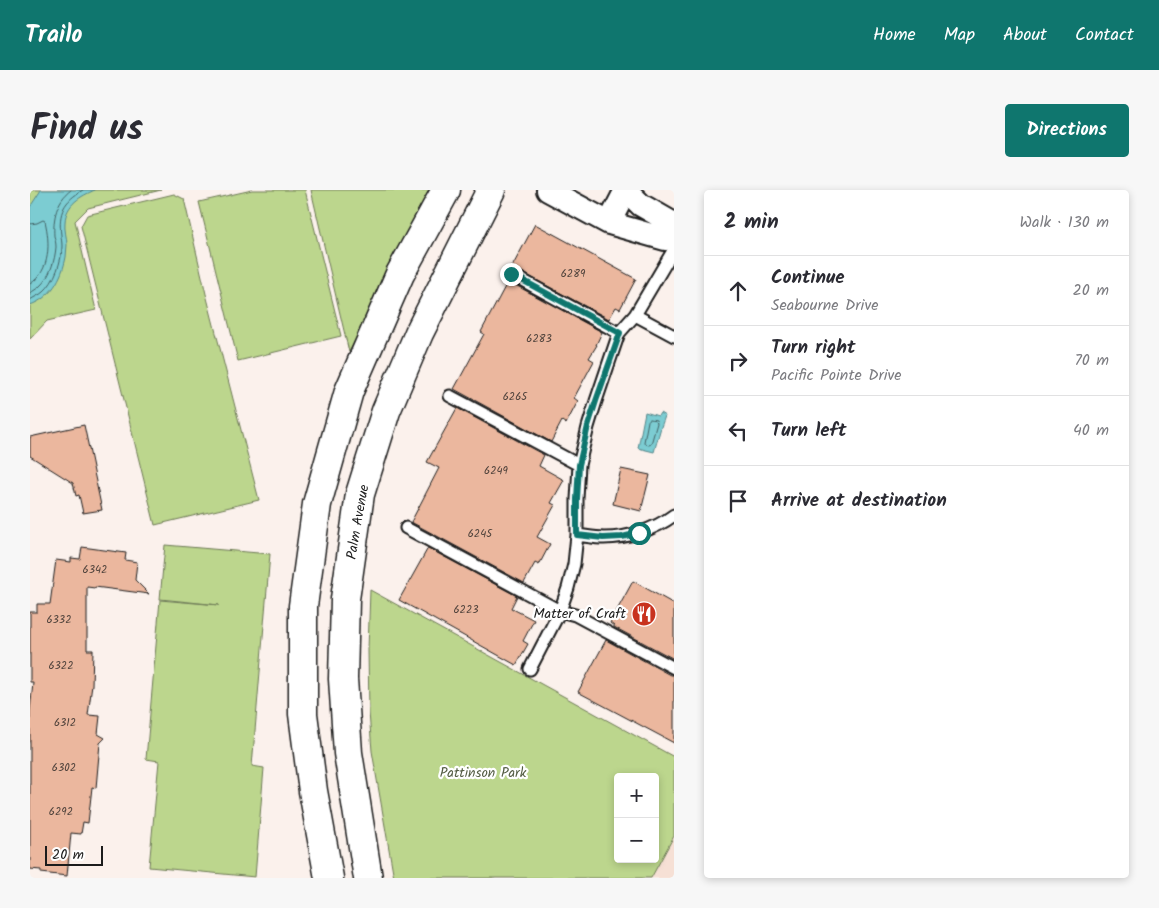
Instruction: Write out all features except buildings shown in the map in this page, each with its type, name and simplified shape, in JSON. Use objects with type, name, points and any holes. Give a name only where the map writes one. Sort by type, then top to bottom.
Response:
[{"type":"street","points":[[330,878],[313,791],[303,714],[303,606],[317,504],[350,391],[400,274],[446,190]]},
{"type":"street","name":"Palm Avenue","points":[[368,878],[348,753],[343,679],[345,599],[360,494],[386,411],[419,333],[491,190]]},
{"type":"street","points":[[548,190],[609,223],[664,239],[674,237]]},
{"type":"street","points":[[609,223],[626,190],[641,205],[674,224]]},
{"type":"lane","points":[[530,670],[560,611],[574,564],[577,535],[579,465],[593,410],[620,333],[635,315],[674,249]]},
{"type":"lane","points":[[511,274],[620,333]]},
{"type":"lane","points":[[635,315],[674,336]]},
{"type":"lane","points":[[450,396],[579,465]]},
{"type":"lane","points":[[577,535],[603,538],[622,537],[659,525],[674,515]]},
{"type":"lane","points":[[406,528],[560,611],[575,615],[674,668]]},
{"type":"shaded area","points":[[674,836],[674,878],[651,878]]},
{"type":"green space","points":[[30,190],[161,190],[88,208],[75,221],[96,310],[47,321],[30,339]]},
{"type":"green space","points":[[252,190],[305,190],[341,336],[238,361],[199,202]]},
{"type":"green space","points":[[311,190],[433,190],[349,352]]},
{"type":"green space","points":[[174,194],[184,199],[206,294],[259,500],[155,525],[81,226],[87,215]]},
{"type":"green space","points":[[165,545],[270,554],[252,766],[264,768],[255,877],[149,867],[159,761],[146,759],[160,600],[219,605],[160,599]]},
{"type":"green space","name":"Pattinson Park","points":[[370,590],[674,757],[674,836],[651,878],[394,878],[372,751],[368,650]]},
{"type":"water","points":[[41,190],[95,190],[80,198],[68,210],[65,225],[66,257],[62,272],[50,292],[44,298],[30,305],[30,207]]},
{"type":"water","points":[[645,412],[658,416],[660,413],[665,416],[654,452],[638,448]]},
{"type":"place","name":"Matter of Craft","points":[[644,614]]},
{"type":"route","points":[[511,274],[620,333],[588,426],[579,465],[577,535],[603,538],[622,537],[639,533]]}]
